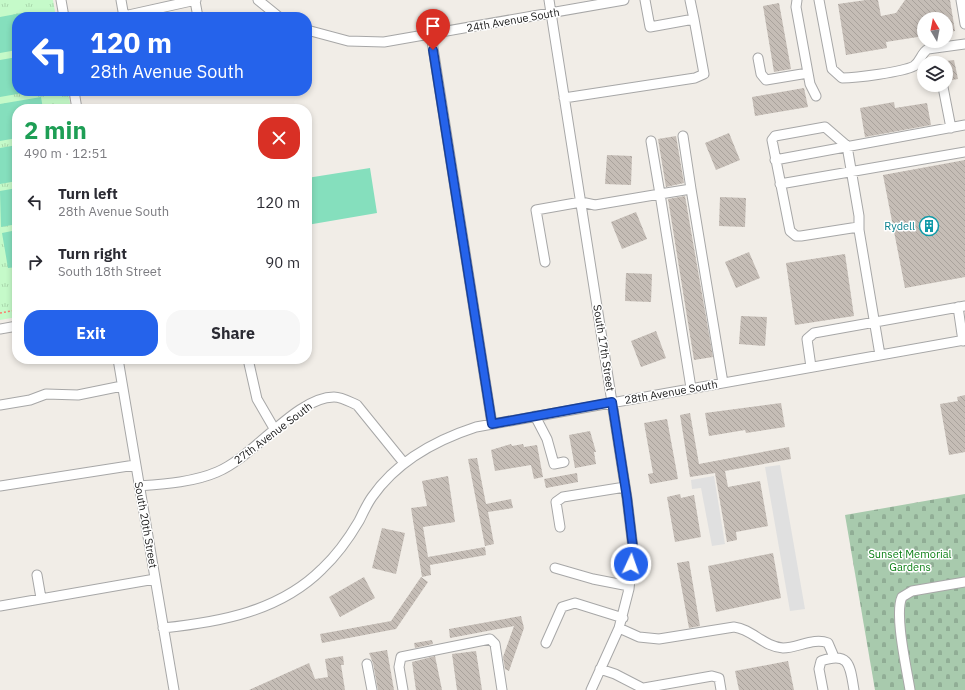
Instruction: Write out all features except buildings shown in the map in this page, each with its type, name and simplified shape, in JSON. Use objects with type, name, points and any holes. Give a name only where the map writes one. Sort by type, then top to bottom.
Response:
[{"type":"street","points":[[61,0],[63,12]]},
{"type":"street","points":[[121,0],[123,12]]},
{"type":"street","points":[[142,12],[195,0],[197,12]]},
{"type":"street","points":[[258,0],[273,12]]},
{"type":"street","name":"South 17th Street","points":[[549,0],[612,402],[633,548],[629,586],[623,618],[591,690]]},
{"type":"street","name":"24th Avenue South","points":[[312,31],[348,41],[384,42],[551,14],[624,0]]},
{"type":"street","points":[[645,0],[650,27],[694,19]]},
{"type":"street","points":[[564,98],[696,78],[704,74],[690,0]]},
{"type":"street","points":[[797,0],[796,8],[810,84],[816,96]]},
{"type":"street","points":[[820,0],[832,69],[842,78],[907,68],[918,62],[923,52],[928,49],[965,44]]},
{"type":"street","points":[[961,0],[965,24]]},
{"type":"street","points":[[430,35],[492,424]]},
{"type":"street","points":[[758,58],[761,74],[766,80],[808,73]]},
{"type":"street","points":[[945,92],[951,128]]},
{"type":"street","points":[[776,160],[965,125]]},
{"type":"street","points":[[858,226],[801,236],[792,234],[788,227],[772,140],[775,136],[825,126],[847,146],[859,216],[858,226],[880,355]]},
{"type":"street","points":[[683,136],[722,383]]},
{"type":"street","points":[[651,141],[691,388]]},
{"type":"street","points":[[780,184],[965,152]]},
{"type":"street","points":[[545,262],[536,210],[580,202],[595,205],[691,189]]},
{"type":"street","points":[[811,367],[807,344],[810,335],[814,333],[962,307],[964,341]]},
{"type":"street","points":[[0,329],[12,327]]},
{"type":"street","name":"28th Avenue South","points":[[163,628],[243,614],[279,601],[296,590],[334,557],[346,542],[372,497],[404,463],[431,445],[476,426],[964,341]]},
{"type":"street","name":"South 20th Street","points":[[119,364],[174,690]]},
{"type":"street","points":[[249,364],[257,399],[275,430]]},
{"type":"street","points":[[0,406],[30,400],[46,394],[78,394],[122,386]]},
{"type":"street","name":"27th Avenue South","points":[[139,486],[198,478],[218,472],[250,451],[302,409],[318,400],[335,397],[346,400],[357,406],[404,463]]},
{"type":"street","points":[[535,416],[547,439],[554,464],[564,462]]},
{"type":"street","points":[[0,486],[135,465]]},
{"type":"street","points":[[560,527],[556,502],[563,497],[625,487]]},
{"type":"street","points":[[555,568],[605,582],[629,586]]},
{"type":"street","points":[[37,575],[41,598]]},
{"type":"street","points":[[0,606],[155,579]]},
{"type":"street","points":[[910,690],[900,623],[899,606],[902,597],[912,591],[965,582]]},
{"type":"street","points":[[546,643],[562,607],[575,603],[623,618]]},
{"type":"street","points":[[619,628],[639,637],[659,639],[734,627],[743,628],[765,642],[783,648],[822,640],[828,643],[834,657]]},
{"type":"street","points":[[403,690],[399,667],[401,657],[490,639],[495,644],[502,690]]},
{"type":"street","points":[[823,690],[819,669],[821,661],[834,657],[842,658],[850,665],[854,690]]},
{"type":"street","points":[[367,664],[372,690]]},
{"type":"street","points":[[600,669],[615,674],[645,689],[712,676],[719,678],[721,690]]},
{"type":"path","points":[[0,313],[12,311]]},
{"type":"green space","points":[[0,0],[53,0],[55,12],[12,12],[12,96],[69,96],[70,104],[12,104],[12,318],[0,320]]},
{"type":"green space","points":[[12,15],[12,51],[0,53],[0,17]]},
{"type":"green space","points":[[12,58],[12,95],[0,97],[0,60]]},
{"type":"green space","points":[[41,97],[42,104],[12,104],[12,139],[0,141],[0,104]]},
{"type":"green space","points":[[12,146],[12,182],[0,184],[0,148]]},
{"type":"green space","points":[[370,168],[377,213],[312,224],[312,177]]},
{"type":"green space","points":[[12,189],[12,225],[1,227],[0,191]]},
{"type":"green space","points":[[12,231],[12,268],[8,268],[2,233]]},
{"type":"green space","name":"Sunset Memorial Gardens","points":[[965,494],[965,690],[875,690],[845,515]]},
{"type":"shaded area","points":[[780,465],[805,609],[790,611],[765,467]]},
{"type":"shaded area","points":[[714,476],[725,544],[712,546],[701,488],[692,489],[691,480]]},
{"type":"place","name":"Rydell","points":[[929,226]]},
{"type":"route","points":[[433,50],[492,424],[612,402],[633,548],[631,564]]}]
